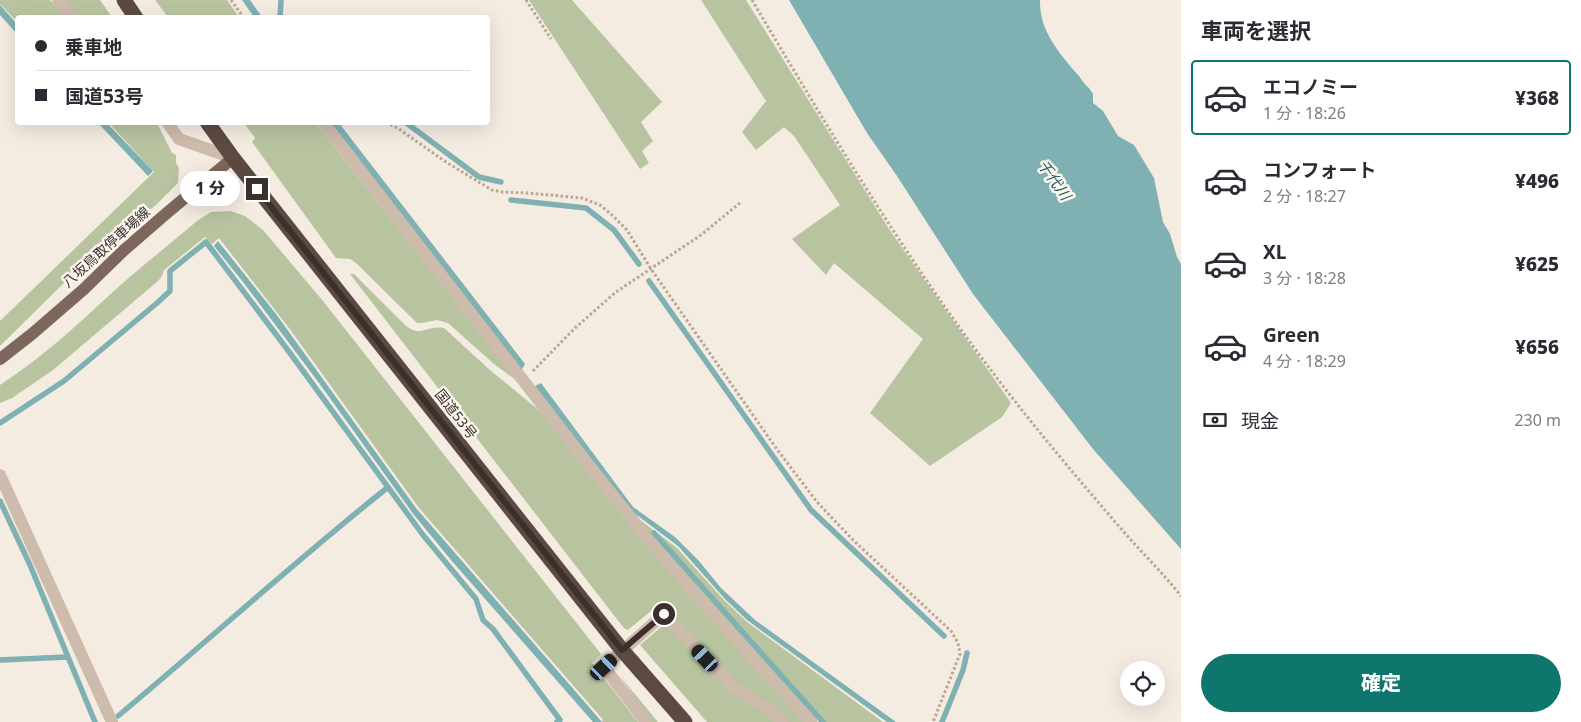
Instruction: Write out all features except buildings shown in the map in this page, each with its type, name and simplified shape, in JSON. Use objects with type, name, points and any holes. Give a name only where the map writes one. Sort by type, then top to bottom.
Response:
[{"type":"highway","points":[[124,0],[134,15]]},
{"type":"highway","name":"国道53号","points":[[209,125],[233,158],[622,650],[685,722]]},
{"type":"main road","name":"八坂鳥取停車場線","points":[[0,359],[32,334],[84,289],[142,234],[233,158]]},
{"type":"street","points":[[58,0],[71,15]]},
{"type":"street","points":[[169,125],[179,139],[233,158]]},
{"type":"street","points":[[325,125],[652,544],[811,722]]},
{"type":"street","points":[[0,476],[112,722]]},
{"type":"street","points":[[646,722],[604,667],[664,614],[735,688],[770,710],[783,722]]},
{"type":"path","points":[[232,0],[242,15]]},
{"type":"path","points":[[526,0],[551,39]]},
{"type":"path","points":[[752,0],[864,186],[1009,394],[1124,532],[1181,596]]},
{"type":"path","points":[[392,125],[492,190],[582,198],[600,205],[627,230],[651,269],[776,448],[817,502],[854,541],[951,630],[958,643],[960,654],[933,722]]},
{"type":"path","points":[[524,381],[596,308],[616,292],[700,235],[741,202]]},
{"type":"green space","points":[[0,0],[50,0],[64,15],[15,15],[15,20],[0,4]]},
{"type":"green space","points":[[65,0],[100,0],[111,15],[79,15]]},
{"type":"green space","points":[[155,0],[227,0],[238,15],[166,15]]},
{"type":"green space","points":[[529,0],[572,0],[662,102],[641,122],[653,141],[642,151],[649,163],[640,169]]},
{"type":"green space","points":[[701,0],[746,0],[889,229],[1011,403],[1002,417],[930,466],[870,413],[923,339],[834,263],[826,275],[792,239],[840,205],[794,136],[784,127],[756,150],[742,132],[766,101]]},
{"type":"green space","points":[[111,125],[158,125],[172,153],[176,155],[176,163],[179,168],[178,183],[157,204],[66,281],[0,346],[0,321],[154,172]]},
{"type":"green space","points":[[245,125],[318,125],[516,380],[494,364],[448,323],[437,320],[417,323],[356,263],[350,259],[336,258],[252,142],[255,138]]},
{"type":"green space","points":[[231,211],[245,216],[263,230],[323,301],[601,654],[592,663],[638,722],[605,722],[419,508],[289,328],[219,238],[212,244],[205,237],[164,270],[158,281],[53,370],[12,398],[0,403],[0,385],[45,352],[125,281],[197,221],[211,212]]},
{"type":"green space","points":[[350,274],[354,274],[411,329],[420,331],[444,328],[490,370],[541,412],[808,722],[788,722],[737,683],[703,650],[662,602],[629,629],[627,630],[623,627]]},
{"type":"green space","points":[[636,517],[676,547],[725,601],[747,622],[883,722],[819,722],[730,626]]},
{"type":"green space","points":[[661,627],[668,627],[777,722],[707,722],[640,645]]},
{"type":"green space","points":[[619,675],[658,722],[652,722]]},
{"type":"water","points":[[242,0],[250,0],[261,15],[253,15]]},
{"type":"water","name":"千代川","points":[[789,0],[1040,0],[1043,22],[1052,41],[1093,94],[1093,103],[1103,111],[1118,136],[1134,145],[1154,178],[1163,222],[1170,234],[1181,264],[1181,549],[1093,449],[973,294],[867,133]]},
{"type":"water","points":[[0,5],[15,22],[15,32],[0,15]]},
{"type":"water","points":[[100,125],[109,125],[153,171],[148,176]]},
{"type":"water","points":[[332,125],[341,125],[525,364],[521,371]]},
{"type":"water","points":[[218,241],[276,314],[416,508],[602,722],[593,722],[414,515],[319,383],[214,246]]},
{"type":"water","points":[[541,383],[633,507],[675,537],[699,561],[721,588],[755,620],[896,722],[887,722],[747,620],[725,599],[678,546],[630,510],[535,386]]},
{"type":"waterway","points":[[280,15],[281,0]]},
{"type":"waterway","points":[[409,125],[479,177],[501,182]]},
{"type":"waterway","points":[[511,200],[586,208],[614,230],[639,264]]},
{"type":"waterway","points":[[0,423],[64,381],[157,303],[170,291],[170,271],[206,242],[423,535],[476,599],[483,620],[493,629],[560,720],[557,722]]},
{"type":"waterway","points":[[649,281],[811,510],[944,636]]},
{"type":"waterway","points":[[118,716],[387,488]]},
{"type":"waterway","points":[[0,501],[30,565],[95,722]]},
{"type":"waterway","points":[[654,533],[823,722]]},
{"type":"waterway","points":[[942,722],[963,670],[967,653]]},
{"type":"waterway","points":[[0,660],[67,657]]},
{"type":"route","points":[[257,189],[622,650],[664,614]]}]
